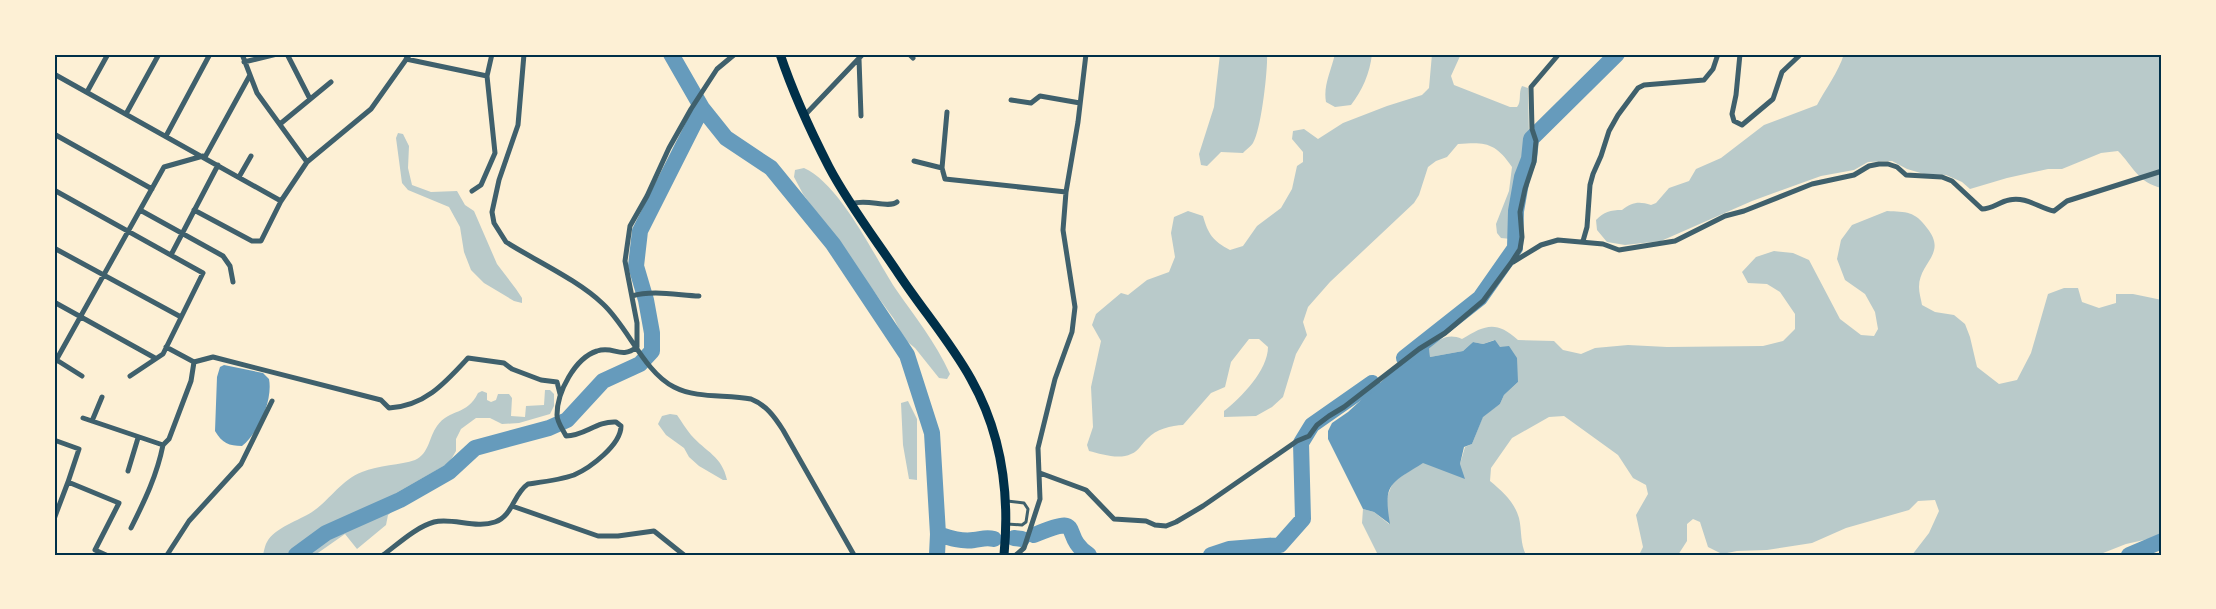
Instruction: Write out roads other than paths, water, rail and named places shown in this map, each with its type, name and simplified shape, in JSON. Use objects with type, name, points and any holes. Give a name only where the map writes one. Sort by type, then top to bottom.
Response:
[{"type":"highway","points":[[780,54],[804,116],[830,169],[971,378],[990,420],[998,444],[1005,481],[1007,524],[1004,555]]},
{"type":"street","points":[[87,92],[108,54]]},
{"type":"street","points":[[126,114],[159,54]]},
{"type":"street","points":[[166,136],[210,54]]},
{"type":"street","points":[[242,54],[258,93],[307,162]]},
{"type":"street","points":[[244,62],[277,54]]},
{"type":"street","points":[[287,54],[310,99]]},
{"type":"street","points":[[472,191],[481,185],[495,153],[487,76],[492,54]]},
{"type":"street","points":[[524,54],[518,125],[494,201],[494,223],[506,242],[587,291],[604,304],[666,382],[682,391],[751,399],[760,402],[769,410],[783,430],[854,555]]},
{"type":"street","points":[[639,349],[634,295],[626,261],[626,243],[630,226],[692,107],[717,69],[735,54]]},
{"type":"street","points":[[1016,555],[1024,548],[1040,499],[1038,448],[1055,379],[1072,332],[1075,307],[1064,230],[1066,192],[1086,54]]},
{"type":"street","points":[[1040,472],[1086,490],[1114,519],[1146,521],[1166,526],[1203,506],[1297,441],[1310,436],[1323,420],[1344,407],[1413,353],[1445,333],[1483,301],[1520,249],[1522,237],[1520,212],[1534,162],[1536,141],[1532,129],[1531,87],[1559,54]]},
{"type":"street","points":[[1583,241],[1587,227],[1590,184],[1593,174],[1609,131],[1625,105],[1638,88],[1644,85],[1704,80],[1713,69],[1718,54]]},
{"type":"street","points":[[1740,54],[1732,114],[1734,122],[1742,124],[1773,99],[1782,72],[1801,54]]},
{"type":"street","points":[[194,210],[252,241],[261,241],[281,201],[307,162],[371,109],[408,57],[487,76]]},
{"type":"street","points":[[804,116],[861,57]]},
{"type":"street","points":[[861,57],[861,116]]},
{"type":"street","points":[[54,74],[281,201]]},
{"type":"street","points":[[81,376],[55,361],[103,275],[164,168],[204,157],[250,75]]},
{"type":"street","points":[[280,124],[331,82]]},
{"type":"street","points":[[1011,100],[1031,103],[1040,96],[1080,103]]},
{"type":"street","points":[[947,112],[942,168],[945,179],[1066,192]]},
{"type":"street","points":[[54,134],[152,189]]},
{"type":"street","points":[[239,177],[251,156]]},
{"type":"street","points":[[914,161],[942,168]]},
{"type":"street","points":[[1512,263],[1549,242],[1583,241],[1603,244],[1619,250],[1676,241],[1725,216],[1744,211],[1812,184],[1854,175],[1869,166],[1879,164],[1888,164],[1906,175],[1942,177],[1952,181],[1982,209],[1988,209],[2011,199],[2023,199],[2054,212],[2067,201],[2162,171]]},
{"type":"street","points":[[171,255],[218,165]]},
{"type":"street","points":[[54,190],[203,273],[162,354],[130,376]]},
{"type":"street","points":[[852,204],[874,201],[890,205],[897,202]]},
{"type":"street","points":[[140,210],[223,256],[230,266],[233,282]]},
{"type":"street","points":[[54,248],[181,317]]},
{"type":"street","points":[[634,295],[646,292],[699,296]]},
{"type":"street","points":[[54,302],[155,358]]},
{"type":"street","points":[[166,347],[194,362],[213,357],[381,400],[389,408],[407,407],[428,397],[468,358],[504,363],[512,369],[541,380],[557,382],[560,395]]},
{"type":"street","points":[[383,555],[435,521],[494,523],[503,518],[522,488],[528,484],[568,476],[582,470],[612,447],[618,439],[621,426],[616,422],[609,421],[591,426],[581,434],[566,436],[558,419],[560,395],[563,385],[575,367],[589,355],[598,350],[620,353],[639,349]]},
{"type":"street","points":[[131,528],[149,493],[159,466],[163,445],[169,439],[188,391],[194,362]]},
{"type":"street","points":[[92,421],[102,397]]},
{"type":"street","points":[[167,555],[189,521],[241,464],[272,401]]},
{"type":"street","points":[[83,418],[163,445]]},
{"type":"street","points":[[128,471],[138,438]]},
{"type":"street","points":[[54,440],[79,449],[54,519]]},
{"type":"street","points":[[68,482],[119,503],[95,550],[106,555]]},
{"type":"street","points":[[512,506],[598,536],[654,531],[684,555]]},
{"type":"lane","points":[[1007,501],[1024,503],[1028,508],[1026,522],[1022,525],[1007,524]]},
{"type":"water","points":[[1495,340],[1500,347],[1509,346],[1517,358],[1518,382],[1504,395],[1500,404],[1483,417],[1472,444],[1464,447],[1460,464],[1465,479],[1423,463],[1392,486],[1388,500],[1390,524],[1374,512],[1363,509],[1328,439],[1328,431],[1332,423],[1348,412],[1396,368],[1429,347],[1430,357],[1463,351],[1473,342],[1483,344]]},
{"type":"water","points":[[224,365],[263,373],[269,379],[267,406],[254,433],[242,446],[226,443],[215,431],[217,377],[220,367]]},
{"type":"waterway","points":[[671,54],[702,108],[726,138],[771,168],[833,244],[907,355],[932,433],[938,534],[937,555]]},
{"type":"waterway","points":[[1404,358],[1480,298],[1515,248],[1516,211],[1522,177],[1529,159],[1531,139],[1617,54]]},
{"type":"waterway","points":[[296,555],[326,533],[400,500],[449,472],[475,448],[549,428],[567,420],[603,381],[640,364],[652,351],[652,333],[646,300],[636,266],[640,231],[702,108]]},
{"type":"waterway","points":[[1211,555],[1229,549],[1280,545],[1303,519],[1301,443],[1312,425],[1372,383]]},
{"type":"waterway","points":[[1034,535],[1051,528],[1067,526],[1080,547],[1089,555]]},
{"type":"waterway","points":[[938,534],[965,540],[994,539]]},
{"type":"waterway","points":[[1014,538],[1022,539]]},
{"type":"waterway","points":[[2129,555],[2162,541]]}]
